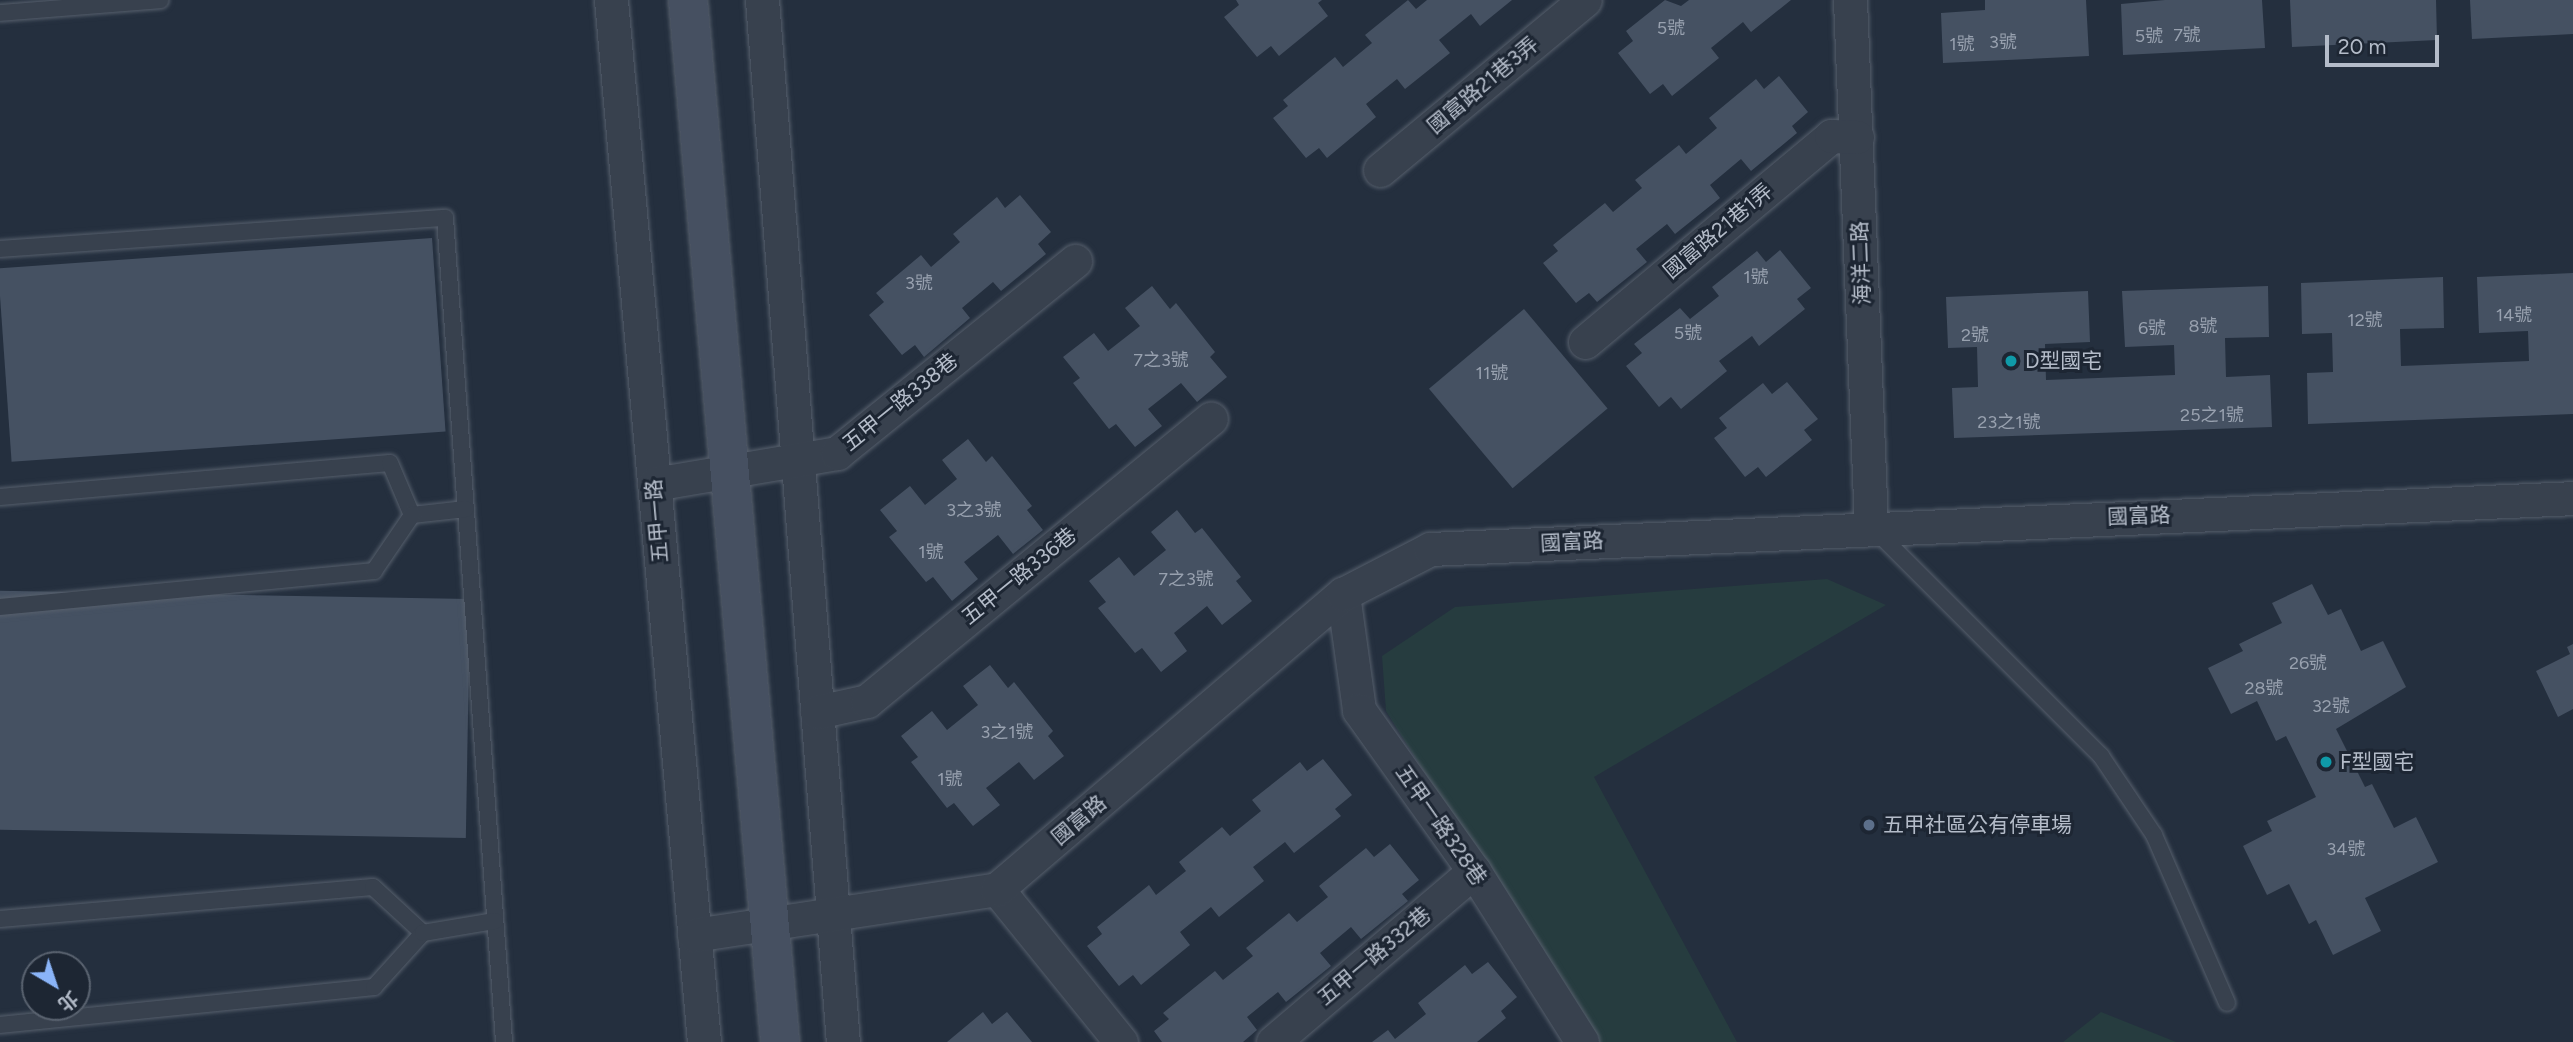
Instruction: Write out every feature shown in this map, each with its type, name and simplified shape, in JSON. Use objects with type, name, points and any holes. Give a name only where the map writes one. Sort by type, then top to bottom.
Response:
[{"type":"main road","points":[[688,0],[779,1042]]},
{"type":"street","name":"五甲一路","points":[[611,0],[704,1042]]},
{"type":"street","points":[[762,0],[843,1042]]},
{"type":"street","name":"國富路21巷3弄","points":[[1380,170],[1585,0]]},
{"type":"street","name":"海洋二路","points":[[1850,0],[1871,526]]},
{"type":"street","name":"國富路21巷1弄","points":[[1585,342],[1831,136],[1857,137]]},
{"type":"street","name":"五甲一路338巷","points":[[654,484],[837,453],[1074,261]]},
{"type":"street","name":"五甲一路336巷","points":[[817,712],[867,701],[1211,418]]},
{"type":"street","name":"國富路","points":[[997,889],[1343,594],[1430,549],[1871,526],[2573,498]]},
{"type":"street","name":"五甲一路328巷","points":[[1343,594],[1359,710],[1474,871],[1582,1042]]},
{"type":"street","name":"五甲一路332巷","points":[[1273,1042],[1474,871]]},
{"type":"street","points":[[694,935],[770,926],[997,889],[1121,1042]]},
{"type":"lane","points":[[0,13],[160,0]]},
{"type":"lane","points":[[0,249],[445,218],[504,1042]]},
{"type":"lane","points":[[0,497],[390,463],[412,514]]},
{"type":"lane","points":[[412,514],[466,509]]},
{"type":"lane","points":[[0,607],[374,571],[412,514]]},
{"type":"lane","points":[[1871,526],[2101,756],[2154,835],[2227,1003]]},
{"type":"lane","points":[[0,919],[373,887],[423,933]]},
{"type":"lane","points":[[0,1025],[374,987],[423,933],[495,921]]},
{"type":"green space","points":[[1827,579],[1886,605],[1594,777],[1737,1042],[1593,1042],[1386,711],[1382,656],[1455,607]]},
{"type":"green space","points":[[2101,1012],[2176,1042],[2063,1042]]},
{"type":"building","points":[[1236,0],[1322,0],[1318,3],[1328,16],[1279,56],[1271,46],[1257,57],[1224,17],[1239,5]]},
{"type":"building","points":[[1408,0],[1416,9],[1427,0],[1512,0],[1480,26],[1471,14],[1439,40],[1450,53],[1405,89],[1397,79],[1366,104],[1376,117],[1327,158],[1319,148],[1306,158],[1273,118],[1288,106],[1283,100],[1335,57],[1343,67],[1372,43],[1365,35]]},
{"type":"building","points":[[1665,0],[1681,6],[1689,0],[1791,0],[1751,32],[1743,22],[1711,48],[1719,58],[1672,96],[1663,84],[1650,94],[1618,53],[1633,41],[1626,31]]},
{"type":"building","points":[[1985,0],[2086,0],[2089,56],[1943,63],[1941,13],[1985,10]]},
{"type":"building","points":[[2165,0],[2262,0],[2265,48],[2123,55],[2121,4]]},
{"type":"building","points":[[2290,0],[2436,0],[2437,40],[2292,47]]},
{"type":"building","points":[[2470,0],[2573,0],[2573,34],[2472,39]]},
{"type":"building","points":[[1779,76],[1808,112],[1792,126],[1797,133],[1751,171],[1741,159],[1710,185],[1720,198],[1675,234],[1667,224],[1636,249],[1647,262],[1597,302],[1589,293],[1576,303],[1543,263],[1558,251],[1553,245],[1605,203],[1613,212],[1642,188],[1635,180],[1679,145],[1686,154],[1717,128],[1709,118],[1756,79],[1764,89]]},
{"type":"building","points":[[1020,195],[1051,232],[1038,244],[1046,254],[1001,291],[993,282],[962,308],[970,318],[924,357],[915,345],[902,355],[869,315],[884,302],[876,293],[921,255],[931,267],[960,242],[953,234],[997,197],[1005,208]]},
{"type":"building","points":[[432,238],[446,432],[12,462],[0,268]]},
{"type":"building","points":[[1780,250],[1811,288],[1797,299],[1805,309],[1759,346],[1752,336],[1719,361],[1727,371],[1681,409],[1671,397],[1659,407],[1626,366],[1642,353],[1634,344],[1680,308],[1690,319],[1719,296],[1712,287],[1757,251],[1766,262]]},
{"type":"building","points":[[2573,273],[2573,414],[2308,424],[2307,373],[2333,372],[2332,333],[2302,334],[2301,283],[2443,277],[2444,328],[2400,329],[2401,366],[2529,361],[2528,331],[2479,333],[2477,277]]},
{"type":"building","points":[[1152,286],[1170,309],[1176,303],[1215,352],[1210,357],[1227,377],[1197,402],[1181,383],[1148,409],[1162,426],[1135,447],[1116,424],[1109,429],[1073,383],[1080,378],[1063,357],[1094,333],[1108,351],[1140,326],[1125,308]]},
{"type":"building","name":"D型國宅","points":[[2268,286],[2269,337],[2225,338],[2226,377],[2270,375],[2272,427],[1954,438],[1952,388],[1978,387],[1977,347],[1948,348],[1946,297],[2088,291],[2090,342],[2045,344],[2046,380],[2175,375],[2174,345],[2125,347],[2122,291]]},
{"type":"building","points":[[1524,309],[1608,409],[1513,488],[1429,389]]},
{"type":"building","points":[[1787,382],[1818,419],[1804,430],[1812,440],[1766,477],[1758,467],[1745,477],[1714,438],[1727,428],[1719,418],[1763,383],[1772,394]]},
{"type":"building","points":[[968,439],[986,462],[992,456],[1032,506],[1027,510],[1043,530],[1013,554],[998,535],[964,562],[978,579],[952,601],[933,577],[926,582],[889,537],[897,531],[880,510],[910,486],[925,505],[957,479],[942,460]]},
{"type":"building","points":[[1177,510],[1195,533],[1202,528],[1241,577],[1236,581],[1252,601],[1222,625],[1207,606],[1174,633],[1187,651],[1161,672],[1142,648],[1135,653],[1098,608],[1106,602],[1089,581],[1119,557],[1134,576],[1166,550],[1151,532]]},
{"type":"building","name":"F型國宅","points":[[2312,584],[2328,615],[2341,609],[2361,651],[2383,641],[2406,687],[2336,729],[2365,787],[2372,784],[2394,828],[2416,817],[2438,862],[2365,898],[2381,931],[2333,955],[2316,920],[2309,924],[2289,884],[2267,895],[2243,846],[2272,831],[2267,821],[2316,797],[2286,736],[2276,741],[2257,701],[2231,714],[2208,668],[2243,651],[2239,644],[2282,623],[2272,603]]},
{"type":"building","points":[[0,591],[470,599],[466,838],[0,830]]},
{"type":"building","points":[[2573,644],[2573,709],[2558,717],[2536,671],[2570,654],[2567,647]]},
{"type":"building","points":[[990,665],[1008,688],[1014,682],[1053,731],[1048,736],[1064,756],[1034,780],[1019,762],[986,788],[1000,805],[973,826],[954,803],[947,808],[911,762],[918,757],[901,736],[932,711],[947,730],[978,705],[963,686]]},
{"type":"building","points":[[1323,759],[1352,795],[1335,809],[1341,816],[1294,853],[1285,842],[1253,867],[1264,881],[1219,917],[1211,907],[1180,932],[1190,945],[1141,985],[1133,975],[1119,986],[1087,946],[1102,934],[1097,927],[1149,885],[1156,895],[1186,871],[1179,862],[1222,827],[1230,836],[1261,811],[1252,800],[1300,762],[1307,771]]},
{"type":"building","points":[[1390,844],[1419,880],[1402,894],[1408,901],[1361,939],[1351,927],[1320,953],[1331,966],[1286,1002],[1278,992],[1247,1017],[1257,1030],[1243,1042],[1162,1042],[1154,1031],[1169,1019],[1163,1013],[1215,971],[1223,980],[1253,956],[1246,948],[1289,913],[1297,922],[1328,897],[1319,886],[1366,848],[1374,857]]},
{"type":"building","points":[[1488,962],[1517,997],[1501,1011],[1506,1018],[1477,1042],[1372,1042],[1388,1030],[1395,1039],[1426,1014],[1418,1003],[1465,965],[1472,974]]},
{"type":"building","points":[[983,1012],[992,1024],[1007,1012],[1032,1042],[947,1042]]},
{"type":"place","name":"D型國宅","points":[[2011,361]]},
{"type":"place","name":"F型國宅","points":[[2326,762]]},
{"type":"place","name":"五甲社區公有停車場","points":[[1869,825]]}]
